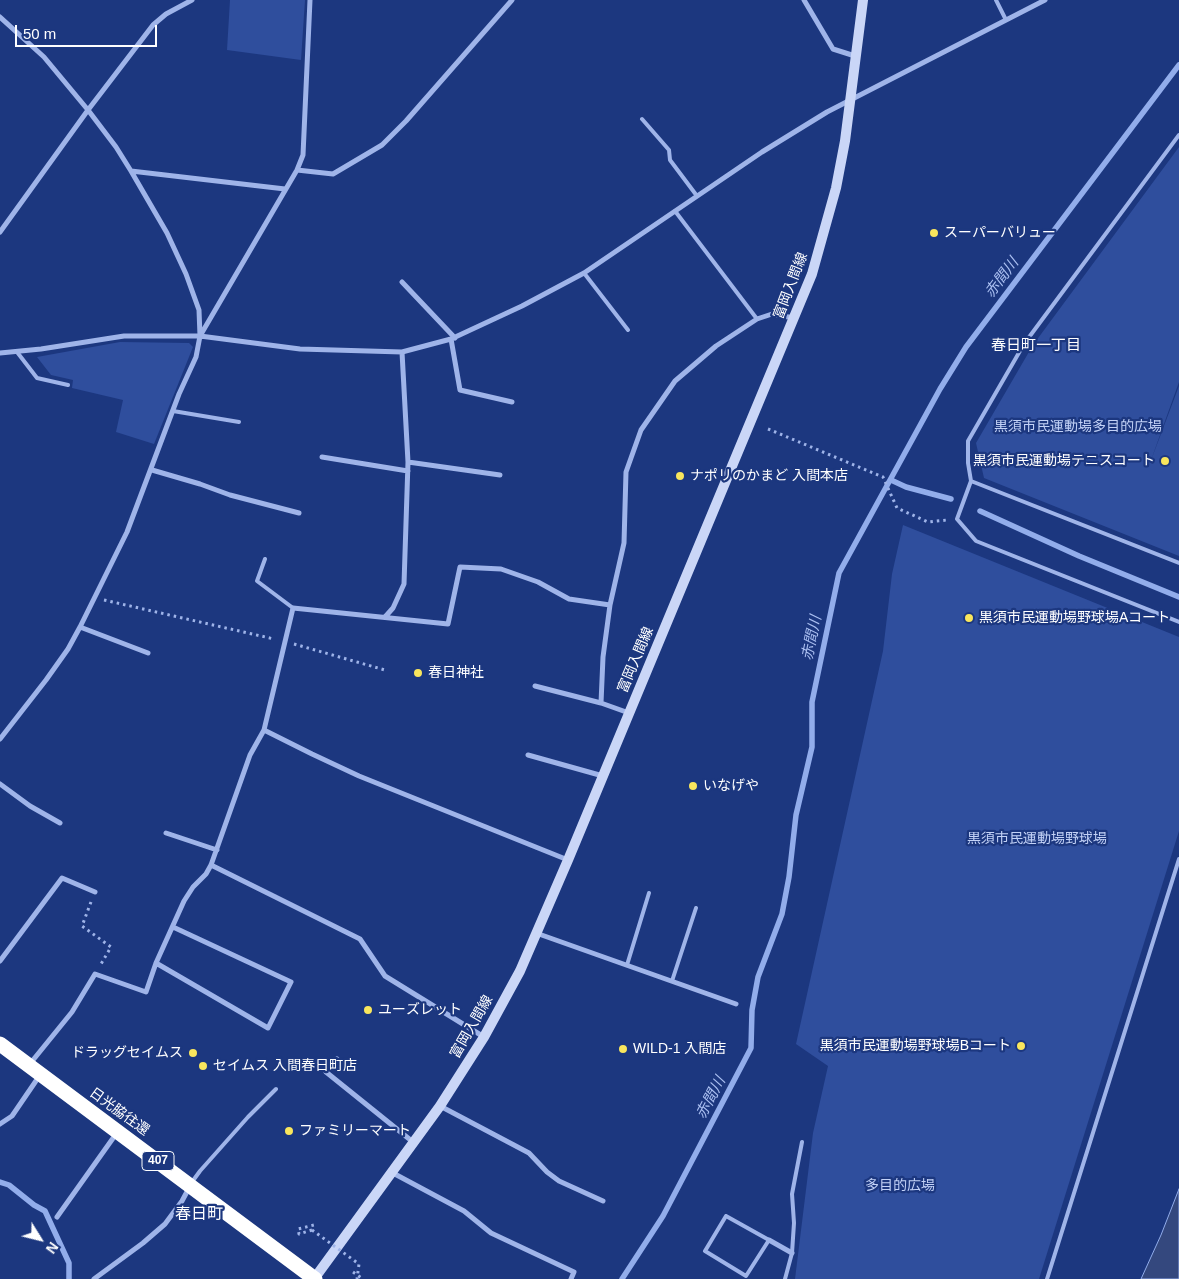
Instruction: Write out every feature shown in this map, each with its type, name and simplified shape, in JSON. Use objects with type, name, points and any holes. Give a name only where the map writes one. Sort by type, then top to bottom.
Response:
[{"type":"highway","name":"日光脇往還","points":[[0,1044],[314,1279]]},
{"type":"main road","name":"富岡入間線","points":[[314,1279],[390,1172],[440,1106],[484,1037],[520,971],[568,860],[812,274],[836,188],[863,0]]},
{"type":"street","points":[[0,232],[88,110],[153,25],[166,14],[192,0]]},
{"type":"street","points":[[200,336],[297,170],[303,155],[310,0]]},
{"type":"street","points":[[297,170],[334,174],[382,145],[406,122],[512,0]]},
{"type":"street","points":[[804,0],[834,49],[855,56]]},
{"type":"street","points":[[0,353],[41,349],[124,336],[200,336],[300,349],[402,352],[453,339],[515,310],[584,273],[762,152],[827,112],[1044,0]]},
{"type":"street","points":[[0,17],[44,57],[116,147],[167,233],[186,274],[199,310],[200,336],[196,357],[173,411],[127,532],[80,627],[68,649],[0,740]]},
{"type":"street","points":[[131,171],[285,189]]},
{"type":"street","points":[[402,282],[453,339],[460,390],[512,402]]},
{"type":"street","points":[[601,702],[603,657],[610,605],[624,543],[626,472],[641,430],[675,381],[716,346],[757,319],[772,314],[794,318]]},
{"type":"street","points":[[385,617],[393,608],[404,584],[408,462],[402,352]]},
{"type":"street","points":[[322,457],[408,471]]},
{"type":"street","points":[[408,462],[500,475]]},
{"type":"street","points":[[152,470],[230,495],[300,513]]},
{"type":"street","points":[[0,1124],[12,1116],[34,1070],[95,974],[146,992],[156,963],[184,901],[211,865],[250,755],[264,730],[293,608],[448,624],[460,567],[501,569],[538,582],[569,599],[610,605]]},
{"type":"street","points":[[80,627],[148,653]]},
{"type":"street","points":[[535,686],[601,702],[629,713]]},
{"type":"street","points":[[264,730],[359,776],[568,860]]},
{"type":"street","points":[[528,755],[603,776]]},
{"type":"street","points":[[0,784],[30,806],[60,823]]},
{"type":"street","points":[[166,833],[217,850]]},
{"type":"street","points":[[211,865],[360,939],[385,976],[484,1037]]},
{"type":"street","points":[[0,962],[62,878],[95,892]]},
{"type":"street","points":[[156,963],[268,1028],[291,982],[173,926]]},
{"type":"street","points":[[536,933],[736,1004]]},
{"type":"street","points":[[337,1059],[326,1072],[413,1142]]},
{"type":"street","points":[[440,1106],[529,1153],[559,1181],[603,1201]]},
{"type":"street","points":[[57,1217],[118,1131]]},
{"type":"street","points":[[390,1172],[464,1212],[490,1233],[574,1272],[571,1279]]},
{"type":"street","points":[[94,1279],[143,1243],[165,1224],[182,1201],[190,1185]]},
{"type":"street","points":[[769,1240],[792,1253]]},
{"type":"lane","points":[[996,0],[1006,20]]},
{"type":"lane","points":[[642,119],[669,150],[670,160],[697,196]]},
{"type":"lane","points":[[1179,135],[1024,344],[968,441],[968,463],[971,481],[956,519],[976,540],[1179,622]]},
{"type":"lane","points":[[675,212],[757,319]]},
{"type":"lane","points":[[584,273],[628,330]]},
{"type":"lane","points":[[17,352],[37,378],[68,385]]},
{"type":"lane","points":[[173,411],[239,422]]},
{"type":"lane","points":[[971,481],[1179,563]]},
{"type":"lane","points":[[265,559],[257,581],[293,608]]},
{"type":"lane","points":[[1046,1279],[1179,859]]},
{"type":"lane","points":[[627,965],[649,893]]},
{"type":"lane","points":[[672,981],[696,908]]},
{"type":"lane","points":[[190,1185],[242,1123],[276,1089]]},
{"type":"lane","points":[[785,1279],[792,1253],[794,1222],[792,1194],[802,1142]]},
{"type":"lane","points":[[726,1216],[769,1240],[744,1278],[705,1251],[726,1216]]},
{"type":"path","points":[[768,429],[883,477],[897,508],[928,522],[956,519]]},
{"type":"path","points":[[94,598],[285,642],[385,670]]},
{"type":"path","points":[[95,892],[82,926],[111,948],[95,974]]},
{"type":"path","points":[[314,1224],[298,1229],[299,1234],[312,1230],[359,1264],[356,1279]]},
{"type":"path","points":[[353,1272],[363,1279]]},
{"type":"green space","points":[[230,0],[305,0],[301,60],[227,50]]},
{"type":"green space","name":"黒須市民運動場多目的広場","points":[[1179,147],[1179,382],[1150,463],[1179,386],[1179,556],[984,478],[976,443],[1033,345]]},
{"type":"green space","points":[[120,342],[189,343],[193,347],[154,444],[116,432],[123,400],[72,388],[73,380],[51,375],[37,357]]},
{"type":"green space","points":[[903,525],[1179,637],[1179,831],[1039,1279],[795,1279],[813,1133],[828,1066],[796,1044],[883,651],[892,574]]},
{"type":"shaded area","points":[[1179,1189],[1179,1279],[1141,1279],[1161,1235]]},
{"type":"waterway","name":"赤間川","points":[[622,1279],[663,1216],[751,1048],[752,1010],[758,977],[782,914],[789,877],[796,815],[812,747],[812,702],[839,573],[940,389],[966,347],[1179,65]]},
{"type":"waterway","points":[[891,480],[906,487],[951,499]]},
{"type":"waterway","points":[[980,511],[1079,556],[1179,597]]},
{"type":"waterway","points":[[0,1182],[9,1185],[34,1205],[45,1211],[69,1263],[69,1279]]},
{"type":"place","name":"スーパーバリュー","points":[[934,233]]},
{"type":"place","name":"黒須市民運動場テニスコート","points":[[1165,461]]},
{"type":"place","name":"ナポリのかまど 入間本店","points":[[680,476]]},
{"type":"place","name":"黒須市民運動場野球場Aコート","points":[[969,618]]},
{"type":"place","name":"春日神社","points":[[418,673]]},
{"type":"place","name":"いなげや","points":[[693,786]]},
{"type":"place","name":"ユーズレット","points":[[368,1010]]},
{"type":"place","name":"黒須市民運動場野球場Bコート","points":[[1021,1046]]},
{"type":"place","name":"WILD-1 入間店","points":[[623,1049]]},
{"type":"place","name":"ドラッグセイムス","points":[[193,1053]]},
{"type":"place","name":"セイムス 入間春日町店","points":[[203,1066]]},
{"type":"place","name":"ファミリーマート","points":[[289,1131]]},
{"type":"district","name":"春日町一丁目","points":[[1036,346]]},
{"type":"district","name":"春日町","points":[[199,1215]]},
{"type":"park label","name":"黒須市民運動場野球場","points":[[1037,839]]},
{"type":"park label","name":"多目的広場","points":[[900,1186]]}]
